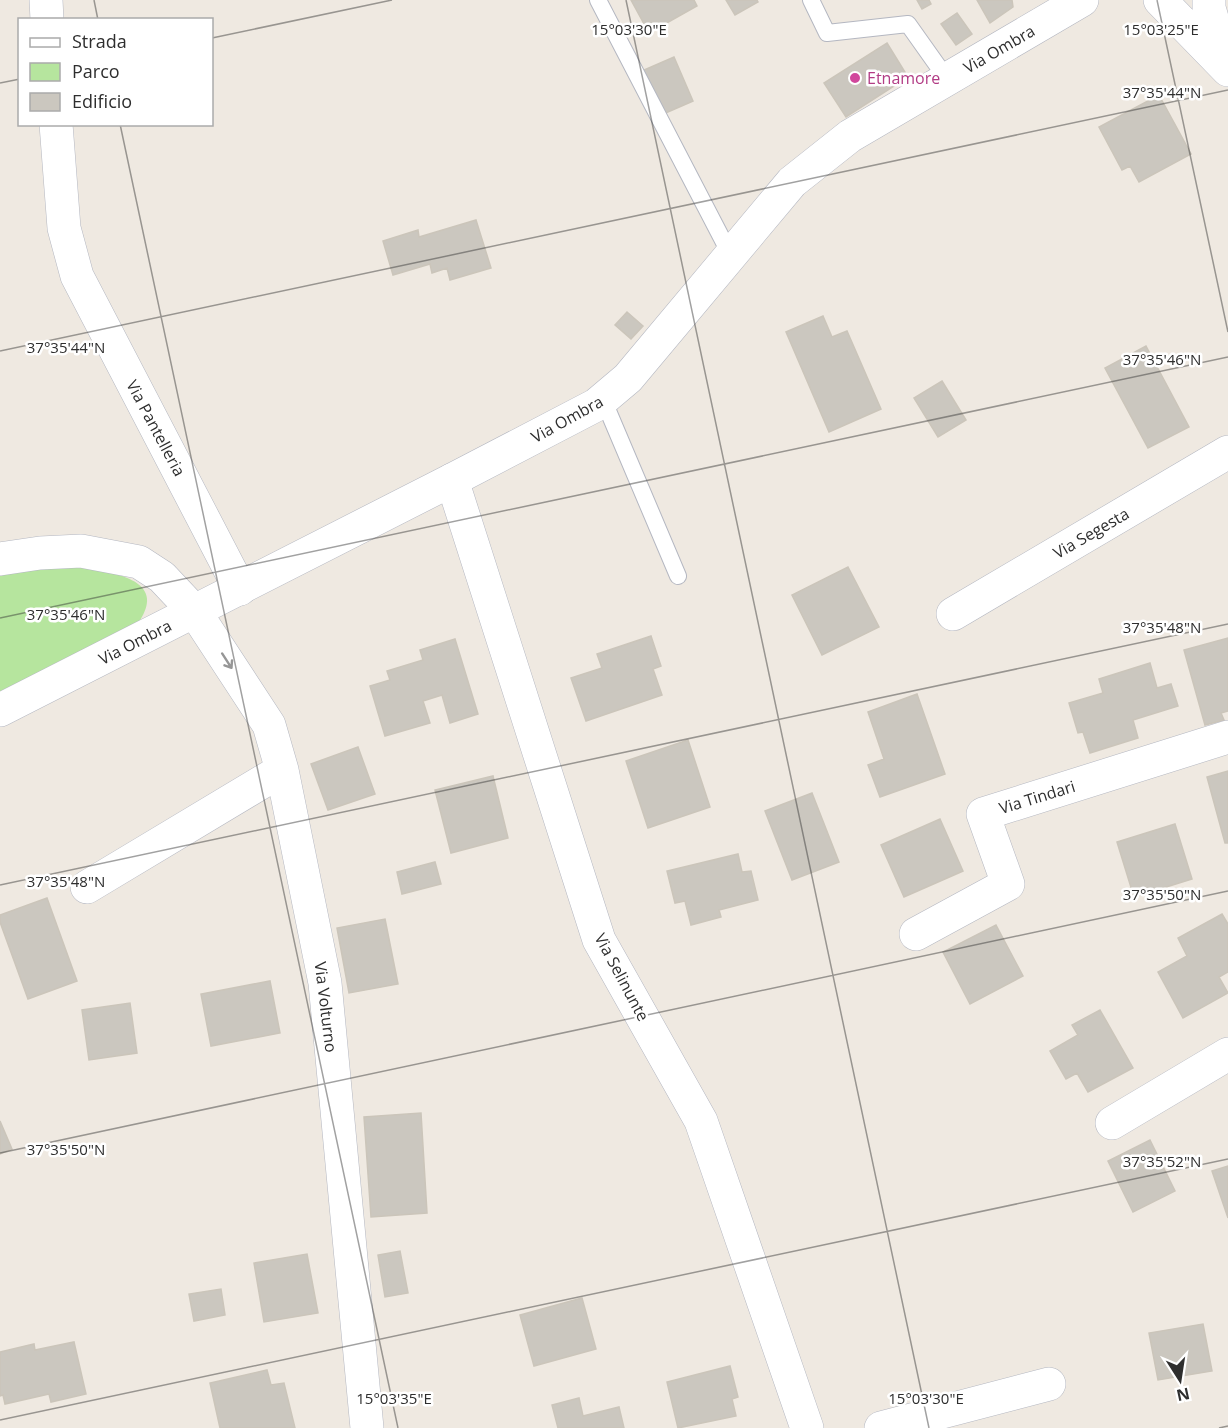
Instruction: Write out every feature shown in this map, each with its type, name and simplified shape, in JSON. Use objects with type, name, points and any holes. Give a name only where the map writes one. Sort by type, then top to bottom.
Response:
[{"type":"street","points":[[46,0],[47,18]]},
{"type":"street","name":"Via Ombra","points":[[0,710],[452,480],[603,399],[628,378],[792,182],[817,161],[850,136],[1082,0]]},
{"type":"street","points":[[1161,0],[1228,69]]},
{"type":"street","points":[[1209,0],[1209,8],[1228,69]]},
{"type":"street","name":"Via Pantelleria","points":[[56,126],[64,228],[76,276],[240,588]]},
{"type":"street","name":"Via Segesta","points":[[953,614],[1228,453]]},
{"type":"street","name":"Via Selinunte","points":[[452,480],[599,940],[701,1121],[807,1428]]},
{"type":"street","name":"Via Volturno","points":[[0,559],[40,553],[81,551],[139,562],[162,577],[195,612],[268,725],[282,771],[325,983],[367,1428]]},
{"type":"street","name":"Via Tindari","points":[[916,934],[1008,884],[983,814],[1228,737]]},
{"type":"street","points":[[87,887],[282,771]]},
{"type":"street","points":[[1112,1123],[1228,1054]]},
{"type":"street","points":[[881,1428],[970,1416],[1049,1384]]},
{"type":"lane","points":[[598,0],[730,254]]},
{"type":"lane","points":[[811,0],[827,33],[908,24],[947,79]]},
{"type":"lane","points":[[603,399],[678,576]]},
{"type":"green space","points":[[80,566],[120,575],[141,587],[147,596],[146,607],[139,622],[0,692],[0,573]]},
{"type":"building","points":[[631,0],[694,0],[697,6],[649,33]]},
{"type":"building","points":[[726,0],[757,0],[758,2],[735,15]]},
{"type":"building","points":[[917,0],[929,0],[931,4],[922,9]]},
{"type":"building","points":[[977,0],[1012,0],[1013,7],[990,23]]},
{"type":"building","points":[[957,13],[972,34],[956,45],[941,24]]},
{"type":"building","points":[[887,43],[908,77],[846,117],[824,83]]},
{"type":"building","points":[[674,57],[693,101],[661,115],[642,71]]},
{"type":"building","points":[[1159,95],[1191,154],[1139,182],[1130,166],[1122,170],[1099,127]]},
{"type":"building","points":[[476,220],[491,268],[450,280],[447,268],[432,273],[430,264],[393,275],[383,241],[418,230],[419,237]]},
{"type":"building","points":[[627,312],[643,326],[631,339],[615,325]]},
{"type":"building","points":[[823,316],[832,337],[847,331],[881,409],[829,432],[786,332]]},
{"type":"building","points":[[1146,346],[1189,427],[1148,448],[1105,368]]},
{"type":"building","points":[[942,381],[966,420],[938,437],[914,398]]},
{"type":"building","points":[[848,567],[879,627],[822,655],[792,595]]},
{"type":"building","points":[[651,636],[661,666],[653,669],[662,695],[586,721],[571,678],[602,668],[597,654]]},
{"type":"building","points":[[1228,638],[1228,711],[1221,713],[1224,720],[1205,725],[1184,650]]},
{"type":"building","points":[[455,639],[478,714],[450,723],[442,695],[423,701],[430,723],[385,736],[370,686],[390,680],[387,671],[423,660],[420,650]]},
{"type":"building","points":[[1150,663],[1157,688],[1171,684],[1178,706],[1133,720],[1138,738],[1090,753],[1083,732],[1078,733],[1069,703],[1103,693],[1099,679]]},
{"type":"building","points":[[917,694],[945,774],[880,797],[868,765],[884,759],[868,712]]},
{"type":"building","points":[[688,740],[710,807],[648,828],[626,761]]},
{"type":"building","points":[[358,747],[375,794],[328,810],[311,764]]},
{"type":"building","points":[[1228,771],[1228,843],[1225,843],[1207,777]]},
{"type":"building","points":[[493,776],[508,838],[451,853],[435,790]]},
{"type":"building","points":[[812,793],[839,862],[792,880],[765,811]]},
{"type":"building","points":[[940,819],[963,871],[904,897],[881,845]]},
{"type":"building","points":[[1175,824],[1192,879],[1134,897],[1117,842]]},
{"type":"building","points":[[738,854],[742,872],[751,871],[758,900],[719,910],[721,917],[691,925],[685,901],[675,903],[667,871]]},
{"type":"building","points":[[435,862],[441,884],[402,894],[397,872]]},
{"type":"building","points":[[47,898],[77,981],[28,999],[0,922],[0,915]]},
{"type":"building","points":[[1222,914],[1228,924],[1228,972],[1219,977],[1228,993],[1183,1018],[1158,972],[1187,956],[1178,938]]},
{"type":"building","points":[[385,919],[398,984],[349,993],[337,928]]},
{"type":"building","points":[[996,925],[1023,976],[970,1004],[943,952]]},
{"type":"building","points":[[270,981],[280,1033],[211,1046],[201,994]]},
{"type":"building","points":[[130,1003],[137,1053],[89,1060],[82,1010]]},
{"type":"building","points":[[1100,1010],[1133,1068],[1088,1092],[1077,1073],[1066,1079],[1050,1051],[1078,1035],[1072,1025]]},
{"type":"building","points":[[421,1113],[427,1213],[371,1217],[364,1117]]},
{"type":"building","points":[[0,1121],[12,1149],[0,1154]]},
{"type":"building","points":[[1150,1140],[1175,1191],[1133,1212],[1108,1161]]},
{"type":"building","points":[[1228,1166],[1228,1218],[1212,1171]]},
{"type":"building","points":[[400,1251],[408,1293],[385,1297],[378,1255]]},
{"type":"building","points":[[307,1254],[318,1313],[264,1322],[254,1263]]},
{"type":"building","points":[[221,1289],[225,1315],[194,1321],[189,1294]]},
{"type":"building","points":[[582,1298],[596,1349],[534,1366],[520,1315]]},
{"type":"building","points":[[1203,1324],[1212,1371],[1158,1380],[1149,1333]]},
{"type":"building","points":[[74,1342],[86,1394],[51,1402],[49,1394],[5,1404],[3,1395],[0,1396],[0,1352],[34,1344],[35,1350]]},
{"type":"building","points":[[730,1366],[738,1397],[732,1399],[736,1416],[678,1428],[667,1382]]},
{"type":"building","points":[[267,1370],[271,1385],[284,1383],[295,1428],[220,1428],[210,1383]]},
{"type":"building","points":[[579,1398],[583,1416],[619,1407],[624,1428],[558,1428],[552,1405]]},
{"type":"place","name":"Etnamore","points":[[855,78]]}]
